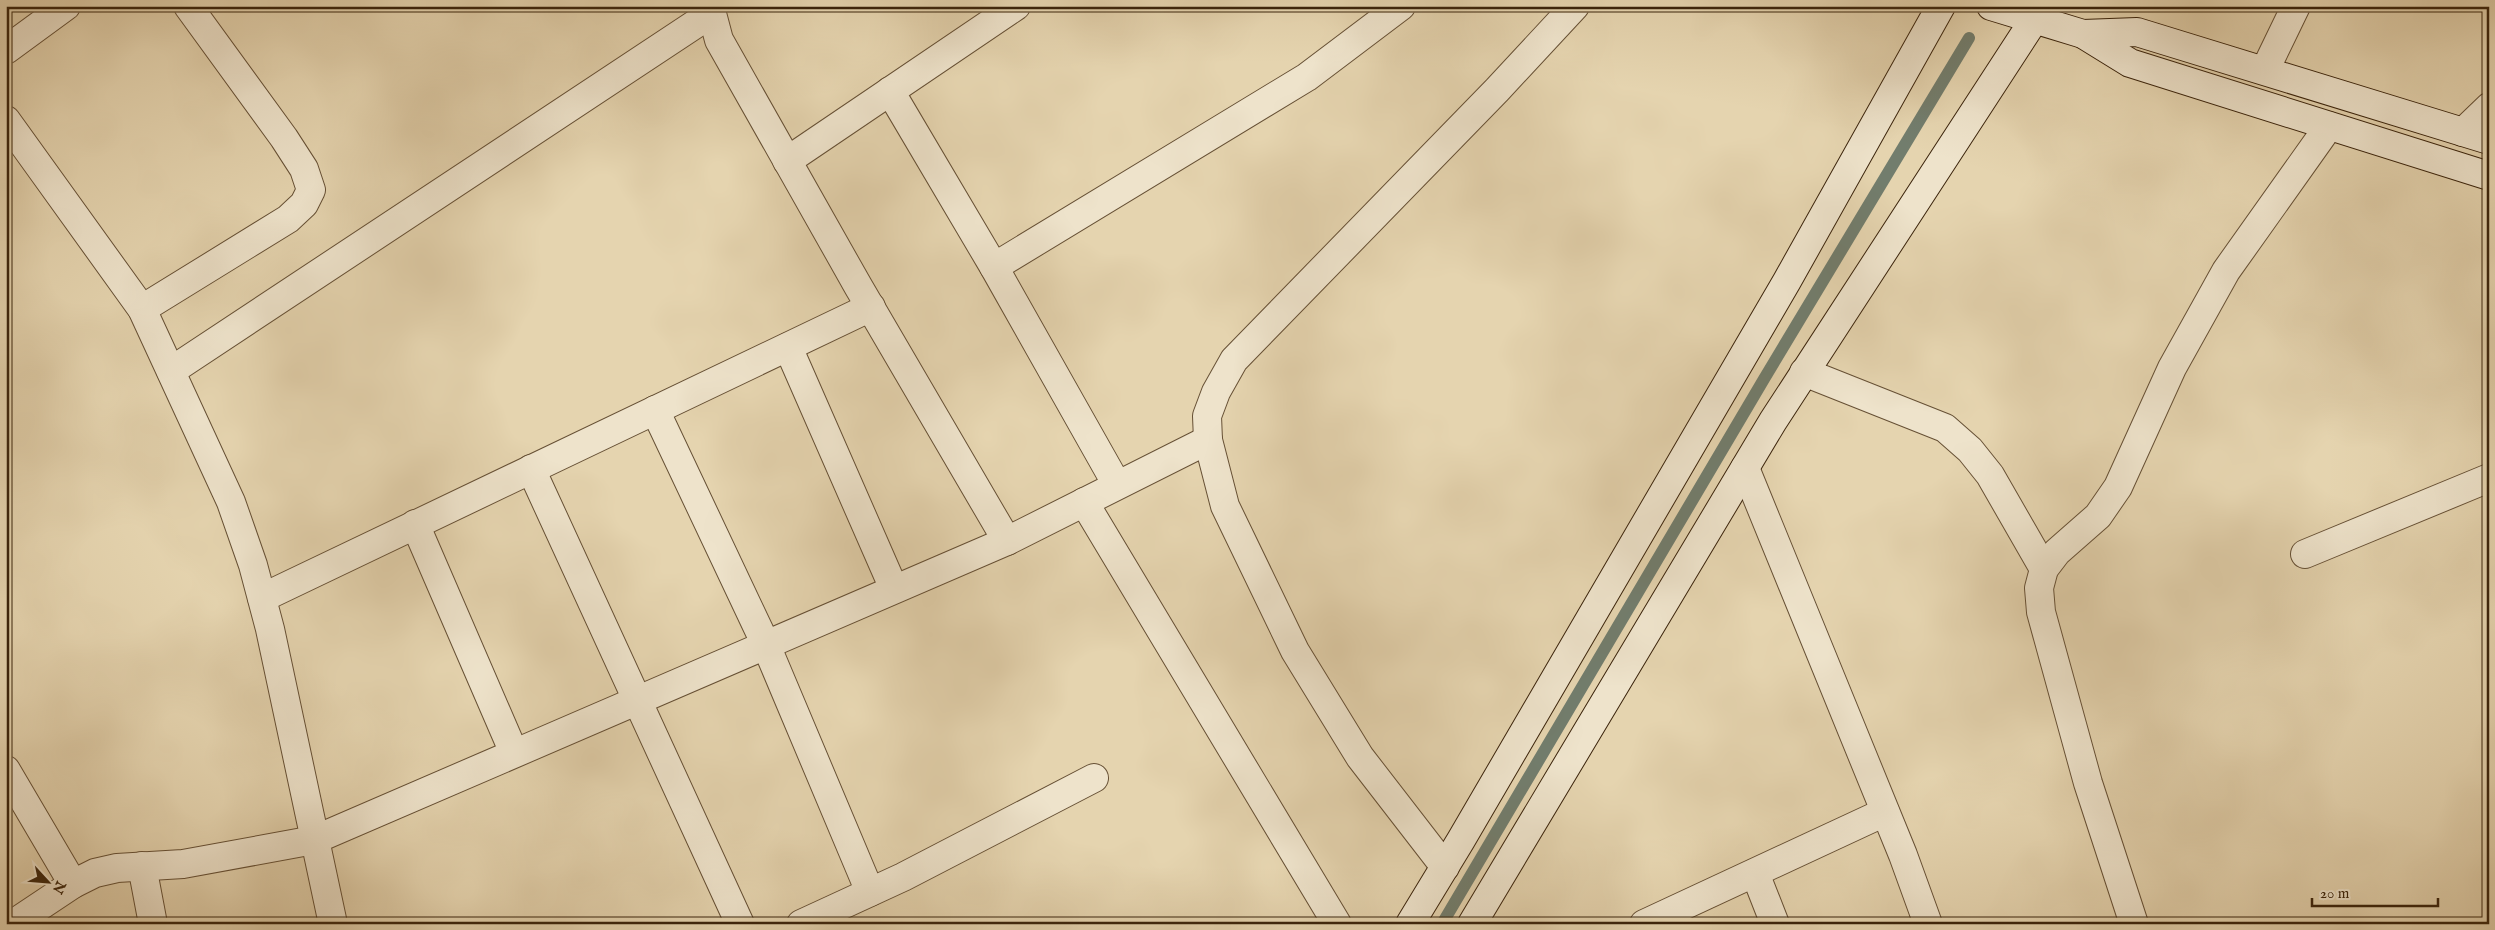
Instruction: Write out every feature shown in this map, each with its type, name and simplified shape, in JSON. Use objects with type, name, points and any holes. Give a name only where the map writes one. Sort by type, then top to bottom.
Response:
[{"type":"street","points":[[6,50],[66,6]]},
{"type":"street","points":[[142,309],[288,219],[304,204],[311,190],[304,169],[284,138],[188,6]]},
{"type":"street","points":[[787,161],[1016,6]]},
{"type":"street","points":[[994,267],[1307,78],[1401,6]]},
{"type":"street","points":[[1445,867],[1360,757],[1296,651],[1225,506],[1208,440],[1207,416],[1216,392],[1234,360],[1484,104],[1575,6]]},
{"type":"street","points":[[1410,924],[1787,281],[1941,6]]},
{"type":"street","points":[[1991,6],[2034,13],[2083,34],[2130,63],[2489,176]]},
{"type":"street","points":[[2265,70],[2296,6]]},
{"type":"street","points":[[170,371],[711,10],[719,40],[1007,541]]},
{"type":"street","points":[[1472,924],[1804,372],[2034,13]]},
{"type":"street","points":[[2083,34],[2137,32],[2489,140]]},
{"type":"street","points":[[890,91],[994,267],[1117,485]]},
{"type":"street","points":[[2463,132],[2489,108]]},
{"type":"street","points":[[6,120],[142,309],[231,502],[270,629],[333,924]]},
{"type":"street","points":[[2134,924],[2088,783],[2041,612],[2039,588],[2044,569],[2057,552],[2098,516],[2118,487],[2172,368],[2226,271],[2330,126]]},
{"type":"street","points":[[262,598],[871,307]]},
{"type":"street","points":[[788,347],[894,589]]},
{"type":"street","points":[[1804,372],[1945,428],[1970,450],[1990,475],[2044,569]]},
{"type":"street","points":[[655,410],[766,645],[870,892]]},
{"type":"street","points":[[12,924],[73,884],[95,873],[117,868],[183,864],[314,840],[1007,541],[1208,440]]},
{"type":"street","points":[[1745,468],[1885,812],[1928,924]]},
{"type":"street","points":[[531,469],[740,924]]},
{"type":"street","points":[[2305,554],[2489,478]]},
{"type":"street","points":[[1084,502],[1337,924]]},
{"type":"street","points":[[415,524],[514,753]]},
{"type":"street","points":[[6,770],[73,884]]},
{"type":"street","points":[[807,922],[1094,778]]},
{"type":"street","points":[[1644,924],[1885,812]]},
{"type":"street","points":[[142,866],[153,924]]},
{"type":"street","points":[[1755,873],[1774,924]]},
{"type":"waterway","points":[[1442,924],[1764,379],[1969,38]]}]
